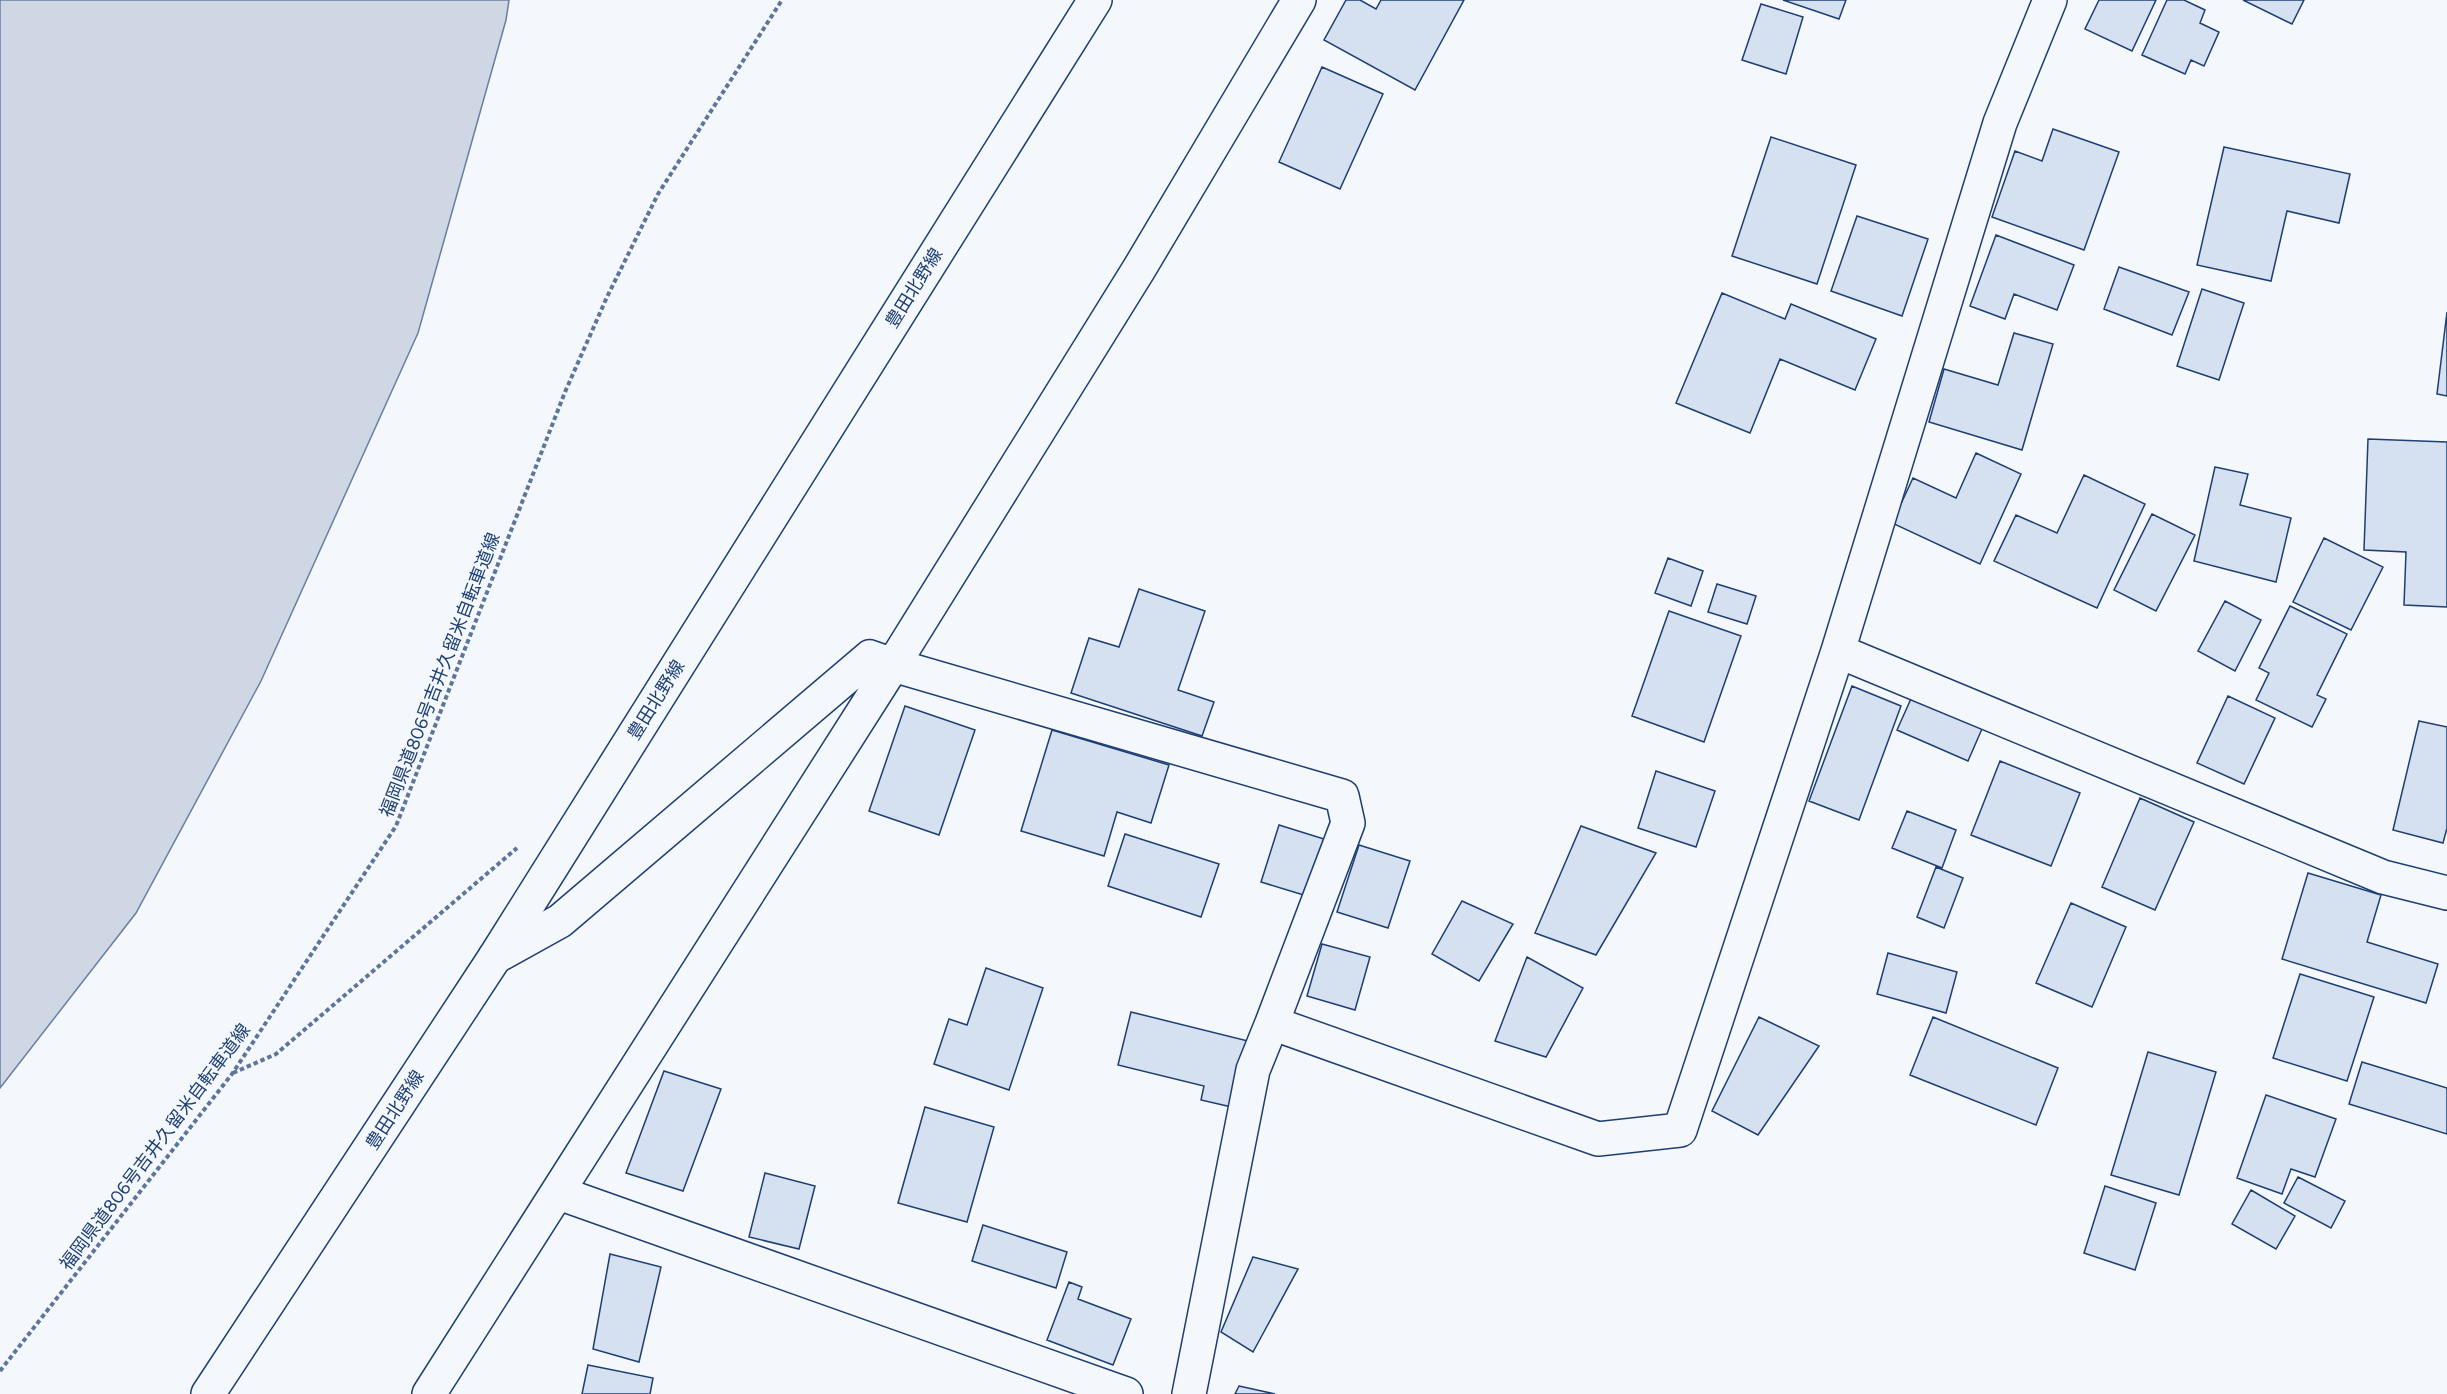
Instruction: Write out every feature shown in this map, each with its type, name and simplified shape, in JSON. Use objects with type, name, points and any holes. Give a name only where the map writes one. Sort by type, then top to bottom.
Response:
[{"type":"street","name":"豊田北野線","points":[[208,1394],[495,957],[1095,0]]},
{"type":"street","points":[[429,1394],[893,665],[1139,269],[1299,0]]},
{"type":"street","points":[[1272,1023],[1598,1139],[1680,1130],[1838,651],[2000,123],[2050,0]]},
{"type":"street","points":[[1838,651],[2383,877],[2447,893]]},
{"type":"street","points":[[495,957],[560,921],[870,657],[1342,796],[1348,823],[1253,1070],[1189,1394]]},
{"type":"street","points":[[559,1193],[1126,1394]]},
{"type":"path","name":"福岡県道806号吉井久留米自転車道線","points":[[0,1371],[232,1074],[396,826],[565,392],[607,297],[658,194],[782,0]]},
{"type":"path","points":[[232,1074],[276,1054],[525,841]]},
{"type":"shaded area","points":[[0,0],[509,0],[506,20],[418,333],[261,681],[136,913],[0,1088]]},
{"type":"building","points":[[1346,0],[1360,0],[1376,9],[1381,0],[1464,0],[1415,90],[1324,40]]},
{"type":"building","points":[[1783,0],[1846,0],[1839,19]]},
{"type":"building","points":[[2099,0],[2156,0],[2132,51],[2085,29]]},
{"type":"building","points":[[2167,0],[2184,0],[2205,10],[2200,23],[2219,32],[2204,66],[2191,60],[2185,74],[2142,55]]},
{"type":"building","points":[[2243,0],[2304,0],[2292,24]]},
{"type":"building","points":[[1761,4],[1803,17],[1786,74],[1742,60]]},
{"type":"building","points":[[1322,67],[1383,94],[1340,189],[1279,162]]},
{"type":"building","points":[[2053,129],[2119,152],[2084,250],[1992,217],[2015,151],[2042,161]]},
{"type":"building","points":[[1771,137],[1856,165],[1817,284],[1732,256]]},
{"type":"building","points":[[2224,147],[2350,174],[2339,223],[2287,211],[2271,281],[2197,265]]},
{"type":"building","points":[[1857,216],[1928,239],[1902,316],[1831,291]]},
{"type":"building","points":[[1996,235],[2074,265],[2057,310],[2014,294],[2005,319],[1970,306]]},
{"type":"building","points":[[2119,267],[2189,292],[2172,335],[2104,309]]},
{"type":"building","points":[[2202,289],[2244,303],[2219,380],[2177,366]]},
{"type":"building","points":[[1722,293],[1785,319],[1791,304],[1876,339],[1855,390],[1780,359],[1750,433],[1676,403]]},
{"type":"building","points":[[2447,312],[2447,396],[2437,394]]},
{"type":"building","points":[[2014,333],[2053,344],[2022,450],[1929,422],[1944,369],[1998,385]]},
{"type":"building","points":[[2368,439],[2447,442],[2447,607],[2404,605],[2406,552],[2364,550]]},
{"type":"building","points":[[1976,453],[2021,474],[1980,564],[1892,523],[1913,478],[1956,498]]},
{"type":"building","points":[[2215,467],[2248,474],[2240,505],[2291,518],[2276,582],[2194,561]]},
{"type":"building","points":[[2084,475],[2145,504],[2097,608],[1994,561],[2016,515],[2057,533]]},
{"type":"building","points":[[2152,514],[2195,535],[2156,611],[2114,590]]},
{"type":"building","points":[[2324,538],[2383,567],[2351,630],[2293,602]]},
{"type":"building","points":[[1668,558],[1703,571],[1691,606],[1655,593]]},
{"type":"building","points":[[1717,584],[1756,596],[1747,624],[1708,612]]},
{"type":"building","points":[[1139,589],[1205,611],[1178,690],[1214,702],[1202,736],[1071,693],[1089,638],[1119,647]]},
{"type":"building","points":[[2225,601],[2261,620],[2235,671],[2198,651]]},
{"type":"building","points":[[2290,606],[2347,634],[2317,695],[2326,699],[2312,727],[2256,700],[2269,673],[2259,668]]},
{"type":"building","points":[[1669,611],[1741,636],[1704,742],[1632,716]]},
{"type":"building","points":[[1852,686],[1901,706],[1859,820],[1809,801]]},
{"type":"building","points":[[1914,692],[1985,722],[1968,761],[1897,730]]},
{"type":"building","points":[[2228,696],[2275,718],[2244,784],[2197,763]]},
{"type":"building","points":[[905,706],[975,730],[939,835],[869,811]]},
{"type":"building","points":[[2419,721],[2447,727],[2447,828],[2443,843],[2393,830]]},
{"type":"building","points":[[1052,730],[1169,765],[1151,823],[1117,812],[1104,856],[1021,831]]},
{"type":"building","points":[[2000,761],[2080,793],[2051,866],[1971,835]]},
{"type":"building","points":[[1656,771],[1715,791],[1696,847],[1638,828]]},
{"type":"building","points":[[2140,798],[2194,822],[2155,910],[2102,887]]},
{"type":"building","points":[[1907,811],[1956,830],[1942,868],[1892,848]]},
{"type":"building","points":[[1279,825],[1324,839],[1307,896],[1261,882]]},
{"type":"building","points":[[1581,826],[1656,853],[1596,955],[1535,933]]},
{"type":"building","points":[[1125,834],[1219,864],[1201,917],[1108,886]]},
{"type":"building","points":[[1359,845],[1410,861],[1388,928],[1337,912]]},
{"type":"building","points":[[1936,867],[1963,878],[1944,928],[1917,917]]},
{"type":"building","points":[[2308,873],[2381,895],[2367,942],[2438,964],[2426,1003],[2282,959]]},
{"type":"building","points":[[1462,901],[1513,924],[1479,981],[1432,954]]},
{"type":"building","points":[[2071,903],[2126,927],[2092,1007],[2036,983]]},
{"type":"building","points":[[1322,944],[1370,957],[1355,1010],[1307,996]]},
{"type":"building","points":[[1888,953],[1957,972],[1946,1013],[1877,994]]},
{"type":"building","points":[[1527,957],[1583,988],[1546,1057],[1495,1041]]},
{"type":"building","points":[[986,968],[1043,988],[1009,1090],[934,1064],[949,1019],[967,1025]]},
{"type":"building","points":[[2300,974],[2374,997],[2347,1081],[2273,1058]]},
{"type":"building","points":[[1131,1012],[1252,1042],[1236,1108],[1201,1100],[1204,1086],[1118,1065]]},
{"type":"building","points":[[1759,1017],[1819,1046],[1758,1135],[1712,1111]]},
{"type":"building","points":[[1933,1017],[2058,1068],[2036,1125],[1910,1075]]},
{"type":"building","points":[[2148,1052],[2216,1072],[2179,1195],[2111,1175]]},
{"type":"building","points":[[2362,1062],[2447,1088],[2447,1134],[2349,1104]]},
{"type":"building","points":[[664,1071],[721,1089],[683,1191],[626,1173]]},
{"type":"building","points":[[2266,1095],[2336,1119],[2315,1177],[2291,1169],[2282,1194],[2237,1178]]},
{"type":"building","points":[[925,1107],[994,1127],[967,1222],[898,1203]]},
{"type":"building","points":[[765,1173],[815,1186],[799,1249],[749,1237]]},
{"type":"building","points":[[2298,1177],[2345,1201],[2331,1228],[2284,1203]]},
{"type":"building","points":[[2105,1186],[2156,1203],[2135,1270],[2084,1253]]},
{"type":"building","points":[[2251,1190],[2295,1216],[2276,1249],[2232,1224]]},
{"type":"building","points":[[983,1225],[1067,1252],[1056,1288],[972,1261]]},
{"type":"building","points":[[610,1254],[661,1267],[639,1362],[593,1349]]},
{"type":"building","points":[[1253,1257],[1298,1269],[1253,1352],[1221,1332]]},
{"type":"building","points":[[1069,1282],[1082,1287],[1078,1299],[1131,1319],[1113,1365],[1047,1340]]},
{"type":"building","points":[[588,1365],[653,1378],[650,1394],[582,1394]]},
{"type":"building","points":[[1239,1386],[1275,1394],[1235,1394]]}]
